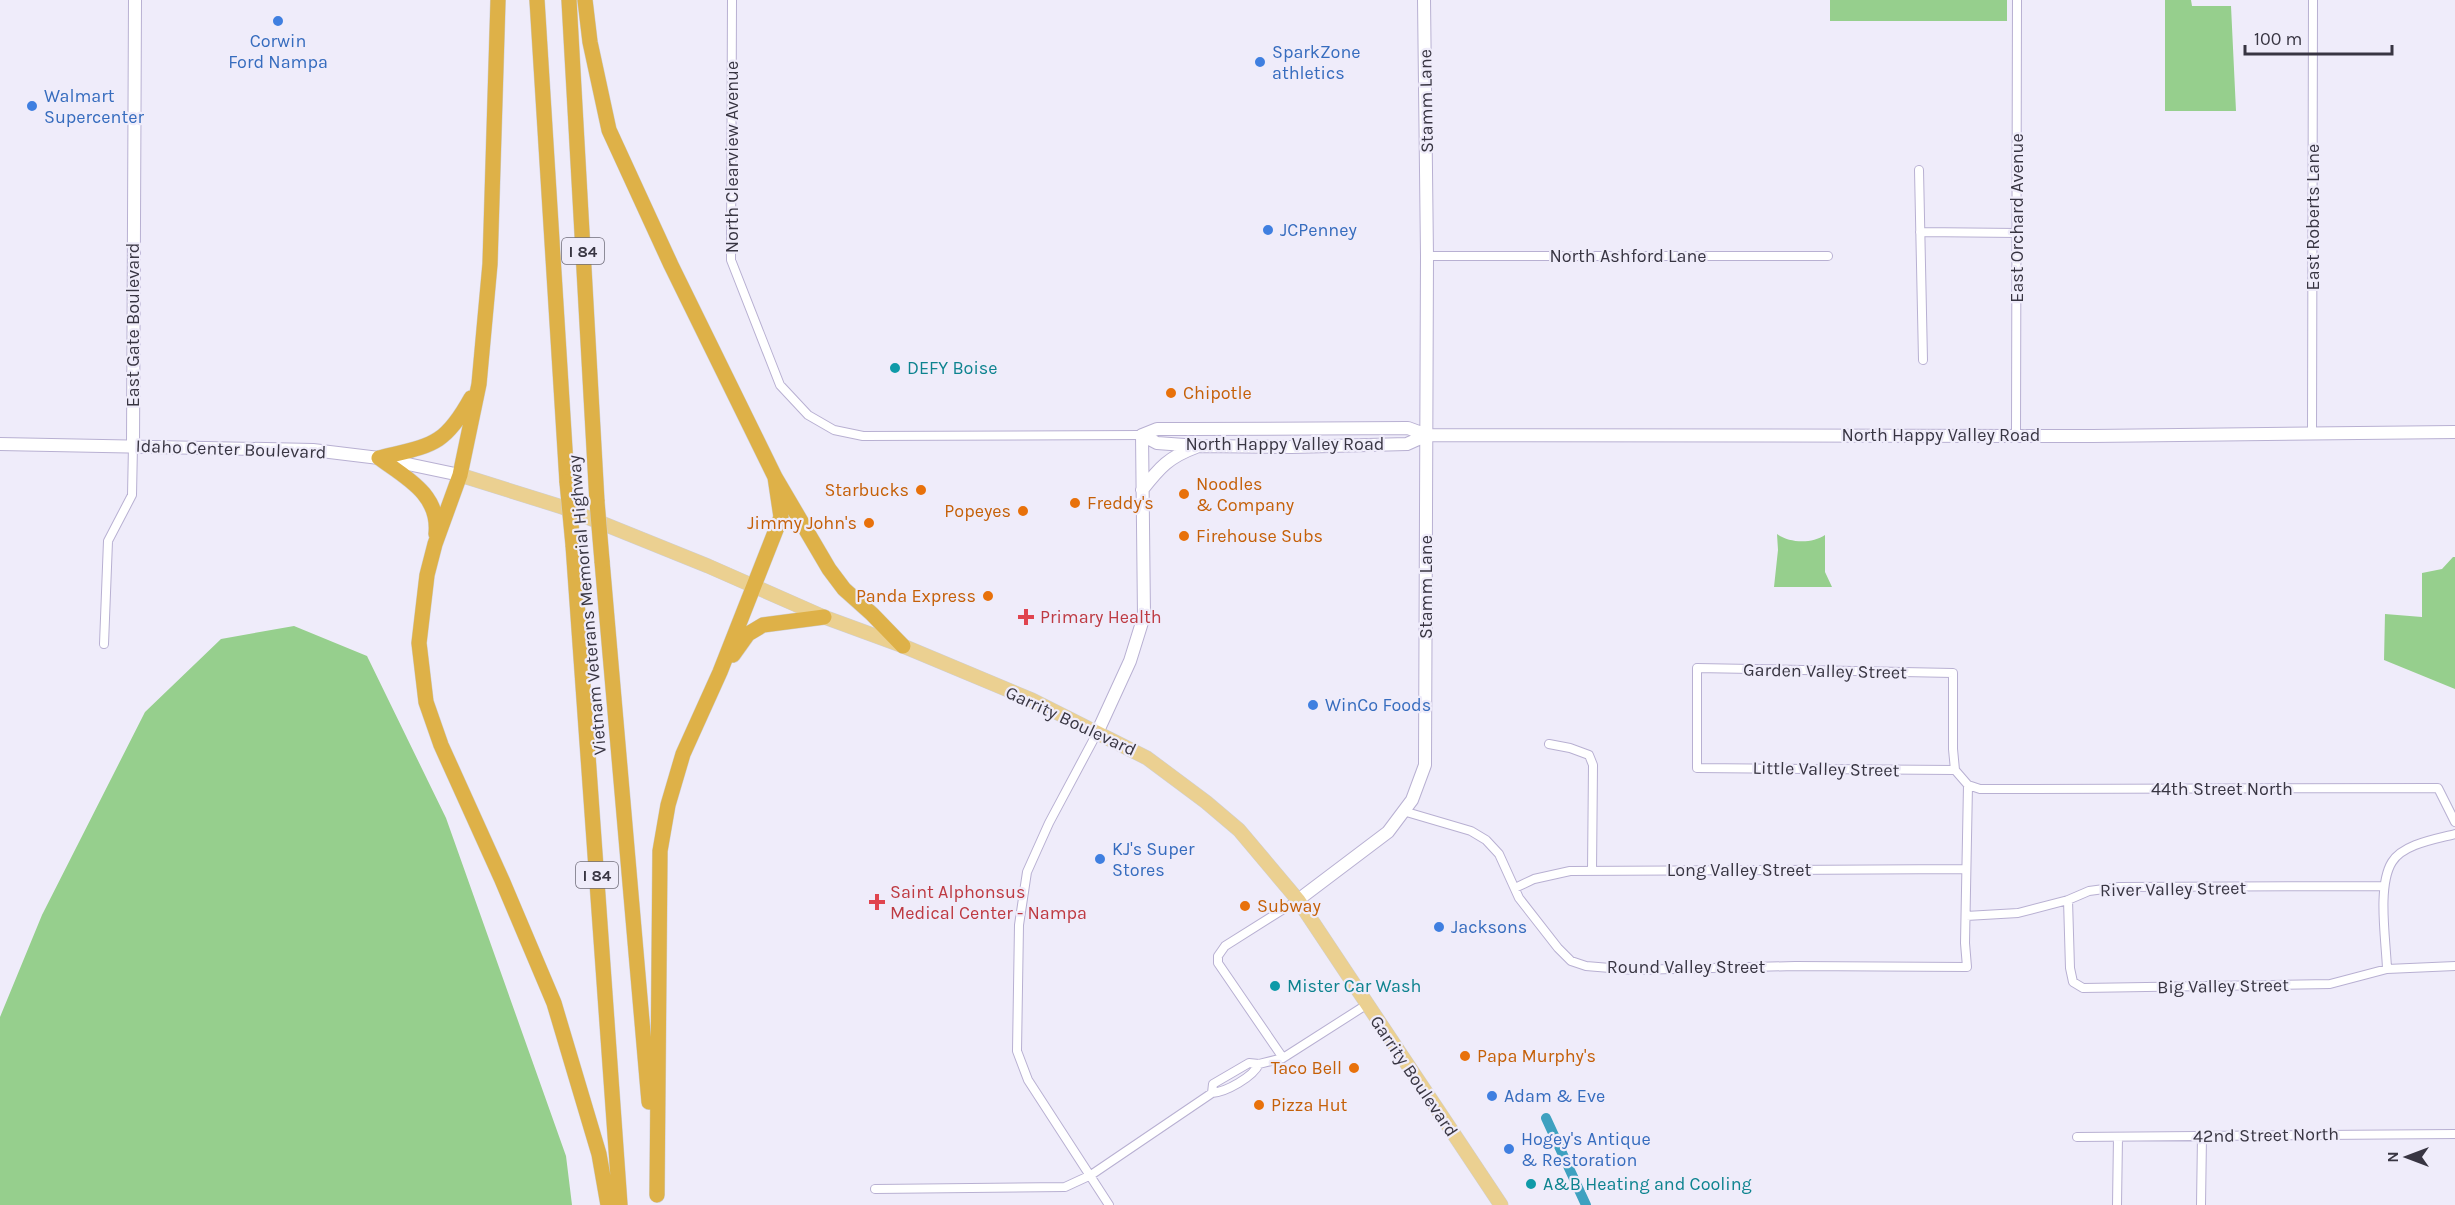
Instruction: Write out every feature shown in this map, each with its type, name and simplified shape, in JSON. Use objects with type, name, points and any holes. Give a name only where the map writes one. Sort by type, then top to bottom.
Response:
[{"type":"highway","points":[[435,544],[460,475],[479,384],[490,264],[498,0]]},
{"type":"highway","name":"Vietnam Veterans Memorial Highway","points":[[537,0],[567,482],[620,1205]]},
{"type":"highway","name":"Vietnam Veterans Memorial Highway","points":[[569,0],[597,502],[657,1200]]},
{"type":"highway","points":[[585,0],[590,42],[609,130],[676,275],[775,477],[829,569],[844,589],[903,646]]},
{"type":"highway","points":[[379,458],[420,448],[442,438],[457,423],[479,384]]},
{"type":"highway","points":[[379,458],[422,490],[429,499],[437,524],[423,603],[419,643],[426,702],[457,783],[502,880],[554,1003],[599,1154],[608,1205]]},
{"type":"highway","points":[[657,1200],[660,851],[668,806],[683,754],[720,672],[781,517],[775,477]]},
{"type":"highway","points":[[720,672],[748,634],[763,625],[824,617]]},
{"type":"main road","name":"East Gate Boulevard","points":[[133,446],[135,0]]},
{"type":"main road","name":"Stamm Lane","points":[[1298,900],[1388,832],[1412,800],[1425,765],[1427,256],[1424,0]]},
{"type":"main road","name":"North Happy Valley Road","points":[[1142,435],[1157,429],[1373,428],[1408,428],[1427,435],[2455,432]]},
{"type":"main road","name":"North Happy Valley Road","points":[[1142,435],[1157,443],[1198,446],[1407,444],[1427,435]]},
{"type":"main road","points":[[1097,733],[1131,661],[1144,616],[1142,435]]},
{"type":"main road","name":"Idaho Center Boulevard","points":[[0,444],[313,450],[379,458],[460,475]]},
{"type":"main road","points":[[1142,490],[1176,454],[1198,446]]},
{"type":"main road","name":"Garrity Boulevard","points":[[460,475],[562,507],[824,617],[903,646],[1032,700],[1147,758],[1239,830],[1298,900],[1501,1205]]},
{"type":"street","name":"North Clearview Avenue","points":[[732,0],[731,261],[780,385],[808,415],[834,430],[863,436]]},
{"type":"street","name":"East Orchard Avenue","points":[[2016,435],[2017,0]]},
{"type":"street","name":"East Roberts Lane","points":[[2312,434],[2313,0]]},
{"type":"street","points":[[1919,170],[1923,360]]},
{"type":"street","points":[[1920,232],[2018,233]]},
{"type":"street","name":"North Ashford Lane","points":[[1427,256],[1828,256]]},
{"type":"street","name":"North Happy Valley Road","points":[[863,436],[1142,435]]},
{"type":"street","name":"East Gate Boulevard","points":[[104,644],[108,541],[132,495],[133,446]]},
{"type":"street","name":"Garden Valley Street","points":[[1697,768],[1697,668],[1953,673],[1955,770]]},
{"type":"street","points":[[1097,733],[1029,863],[1023,888],[1019,925],[1017,1051],[1028,1080],[1109,1205]]},
{"type":"street","points":[[1549,744],[1570,747],[1590,755],[1593,765],[1592,871]]},
{"type":"street","name":"Little Valley Street","points":[[1697,768],[1955,770]]},
{"type":"street","points":[[1955,770],[1960,779],[1968,785],[1966,916]]},
{"type":"street","name":"44th Street North","points":[[1968,785],[1980,789],[2002,790],[2439,788],[2455,822]]},
{"type":"street","name":"Round Valley Street","points":[[1403,811],[1471,831],[1486,840],[1499,854],[1519,897],[1558,948],[1571,961],[1586,966],[1634,969],[1795,966],[1967,967],[1966,916]]},
{"type":"street","points":[[2387,969],[2384,886],[2392,861],[2406,850],[2424,842],[2455,834]]},
{"type":"street","name":"Long Valley Street","points":[[1515,888],[1534,879],[1570,871],[1966,869]]},
{"type":"street","name":"River Valley Street","points":[[1966,916],[2018,913],[2068,900],[2089,891],[2119,887],[2384,886]]},
{"type":"street","name":"Stamm Lane","points":[[1282,1058],[1218,963],[1218,956],[1225,946],[1298,900]]},
{"type":"street","name":"Big Valley Street","points":[[2068,900],[2070,968],[2073,982],[2083,988],[2330,984],[2387,969],[2455,966]]},
{"type":"street","points":[[875,1190],[1065,1188],[1091,1175],[1212,1093],[1220,1093],[1256,1071],[1259,1064],[1282,1058],[1366,1005]]},
{"type":"street","name":"42nd Street North","points":[[2077,1137],[2455,1134]]},
{"type":"street","points":[[2201,1205],[2202,1136]]},
{"type":"street","points":[[2117,1205],[2118,1137]]},
{"type":"green space","points":[[1830,0],[2007,0],[2007,21],[1830,21]]},
{"type":"green space","points":[[2165,0],[2191,0],[2192,6],[2231,6],[2236,111],[2165,111]]},
{"type":"green space","points":[[1777,534],[1801,541],[1814,540],[1825,535],[1825,572],[1832,587],[1774,587],[1778,550]]},
{"type":"green space","points":[[2455,557],[2455,689],[2384,660],[2385,614],[2422,617],[2422,573],[2442,569]]},
{"type":"green space","points":[[294,626],[367,656],[446,818],[566,1156],[572,1205],[0,1205],[0,1017],[42,915],[145,712],[221,639]]},
{"type":"waterway","points":[[1546,1118],[1586,1205]]},
{"type":"place","name":"Corwin Ford Nampa","points":[[278,21]]},
{"type":"place","name":"SparkZone athletics","points":[[1260,62]]},
{"type":"place","name":"Walmart Supercenter","points":[[32,106]]},
{"type":"place","name":"JCPenney","points":[[1268,230]]},
{"type":"place","name":"DEFY Boise","points":[[895,368]]},
{"type":"place","name":"Chipotle","points":[[1171,393]]},
{"type":"place","name":"Starbucks","points":[[921,490]]},
{"type":"place","name":"Noodles & Company","points":[[1184,494]]},
{"type":"place","name":"Freddy's","points":[[1075,503]]},
{"type":"place","name":"Popeyes","points":[[1023,511]]},
{"type":"place","name":"Jimmy John's","points":[[869,523]]},
{"type":"place","name":"Firehouse Subs","points":[[1184,536]]},
{"type":"place","name":"Panda Express","points":[[988,596]]},
{"type":"place","name":"Primary Health","points":[[1026,617]]},
{"type":"place","name":"WinCo Foods","points":[[1313,705]]},
{"type":"place","name":"KJ's Super Stores","points":[[1100,859]]},
{"type":"place","name":"Saint Alphonsus Medical Center - Nampa","points":[[877,902]]},
{"type":"place","name":"Subway","points":[[1245,906]]},
{"type":"place","name":"Jacksons","points":[[1439,927]]},
{"type":"place","name":"Mister Car Wash","points":[[1275,986]]},
{"type":"place","name":"Papa Murphy's","points":[[1465,1056]]},
{"type":"place","name":"Taco Bell","points":[[1354,1068]]},
{"type":"place","name":"Adam & Eve","points":[[1492,1096]]},
{"type":"place","name":"Pizza Hut","points":[[1259,1105]]},
{"type":"place","name":"Hogey's Antique & Restoration","points":[[1509,1149]]},
{"type":"place","name":"A&B Heating and Cooling","points":[[1531,1184]]}]
